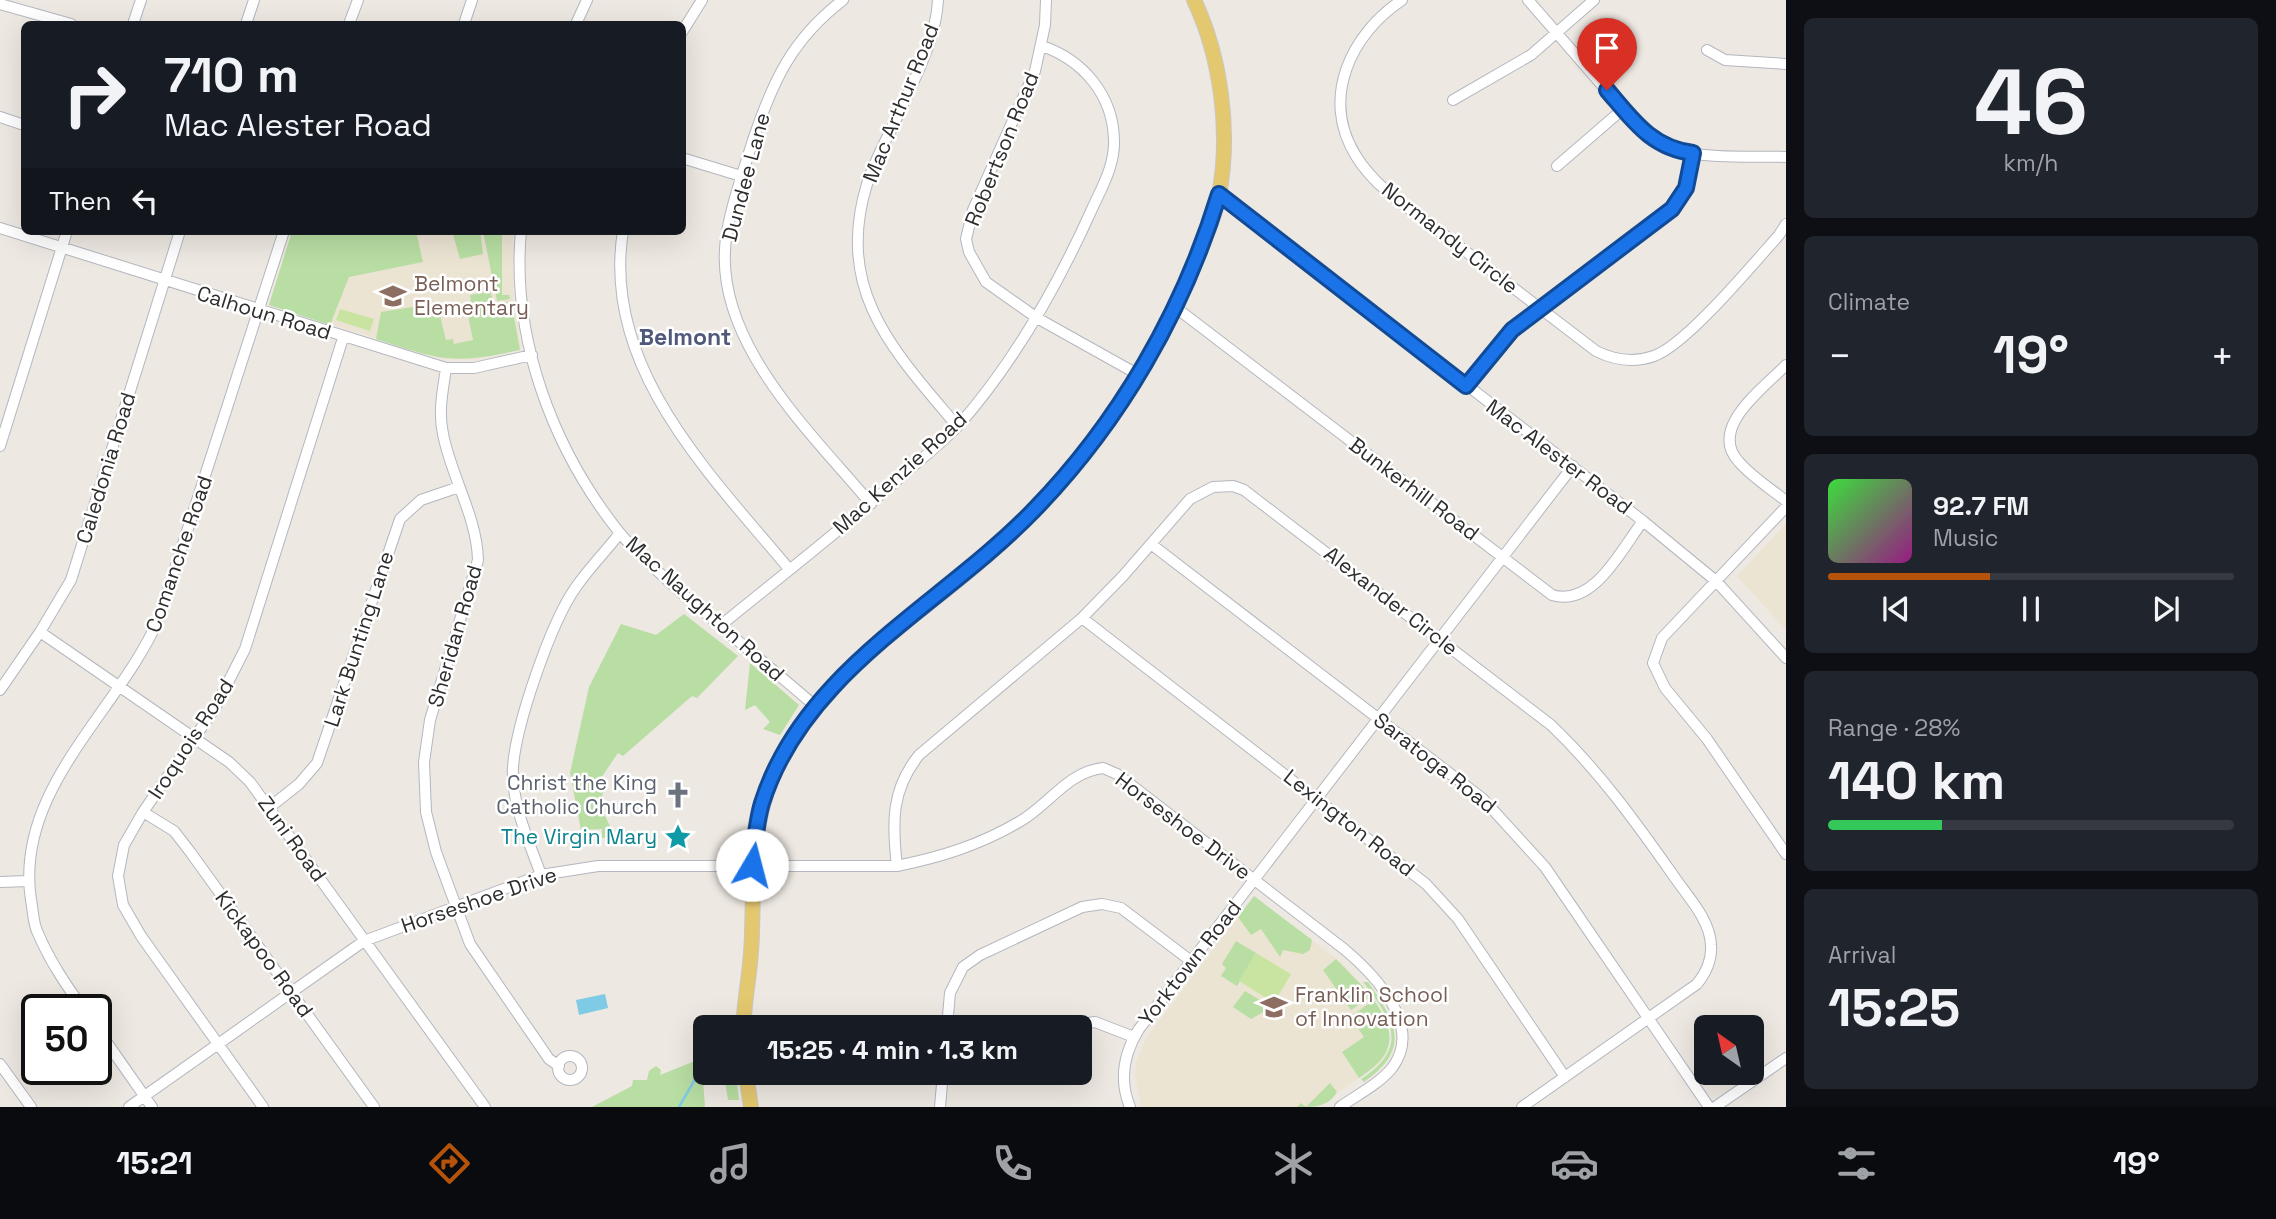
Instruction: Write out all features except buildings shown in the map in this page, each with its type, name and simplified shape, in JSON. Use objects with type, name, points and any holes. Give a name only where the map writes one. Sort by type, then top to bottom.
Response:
[{"type":"main road","points":[[744,1015],[752,936],[752,865],[758,821],[771,780],[784,752],[814,705],[841,677],[992,551],[1075,466],[1139,375],[1175,307],[1207,233],[1219,194],[1221,104],[1215,61],[1194,0]]},
{"type":"main road","points":[[748,1085],[751,1107]]},
{"type":"street","points":[[134,21],[141,0]]},
{"type":"street","points":[[247,21],[254,0]]},
{"type":"street","points":[[350,21],[358,0]]},
{"type":"street","points":[[465,21],[472,0]]},
{"type":"street","points":[[577,21],[587,0]]},
{"type":"street","points":[[686,26],[702,0]]},
{"type":"street","name":"Dundee Lane","points":[[843,0],[816,24],[793,50],[771,87],[741,176],[726,233],[726,270],[731,303],[740,329],[776,391],[871,504]]},
{"type":"street","name":"Mac Arthur Road","points":[[938,0],[933,32],[867,184],[858,229],[861,274],[873,316],[893,350],[957,426]]},
{"type":"street","name":"Robertson Road","points":[[1046,0],[1042,46],[1019,110],[973,210],[966,239],[974,264],[986,282],[1037,318],[1139,375]]},
{"type":"street","name":"Normandy Circle","points":[[1402,0],[1371,24],[1353,50],[1346,66],[1341,96],[1349,143],[1363,166],[1386,190],[1607,356],[1630,360],[1653,357],[1682,338],[1779,236],[1786,224]]},
{"type":"street","points":[[1528,0],[1623,109],[1657,143],[1693,153],[1786,158]]},
{"type":"street","points":[[1453,100],[1517,66],[1594,0]]},
{"type":"street","points":[[0,4],[60,21]]},
{"type":"street","name":"Mac Kenzie Road","points":[[720,626],[871,504],[957,426],[990,386],[1037,318],[1064,269],[1109,171],[1114,139],[1105,99],[1088,75],[1066,56],[1042,46]]},
{"type":"street","points":[[1707,50],[1725,60],[1786,64]]},
{"type":"street","points":[[1557,166],[1623,109]]},
{"type":"street","points":[[0,117],[21,124]]},
{"type":"street","points":[[1466,386],[1503,338],[1672,209],[1686,188],[1693,153]]},
{"type":"street","points":[[686,159],[741,176]]},
{"type":"street","name":"Mac Alester Road","points":[[1219,194],[1643,521],[1716,581],[1786,658]]},
{"type":"street","name":"Calhoun Road","points":[[0,228],[164,282],[446,368],[474,368],[532,355]]},
{"type":"street","points":[[0,446],[66,235]]},
{"type":"street","name":"Caledonia Road","points":[[0,690],[40,632],[71,580],[179,235]]},
{"type":"street","name":"Comanche Road","points":[[73,994],[59,974],[36,929],[29,881],[35,832],[46,801],[63,769],[150,639],[170,588],[283,235]]},
{"type":"street","name":"Mac Naughton Road","points":[[521,235],[520,287],[532,355],[549,413],[588,488],[620,533],[648,563],[814,705]]},
{"type":"street","points":[[623,235],[622,287],[629,325],[653,391],[680,436],[789,569]]},
{"type":"street","name":"Bunkerhill Road","points":[[1175,307],[1546,591],[1569,598],[1588,590],[1643,521]]},
{"type":"street","name":"Iroquois Road","points":[[263,1107],[141,936],[123,905],[118,876],[124,845],[143,812],[195,738],[232,678],[245,649],[343,338]]},
{"type":"street","points":[[1786,365],[1733,422],[1729,441],[1737,460],[1786,501]]},
{"type":"street","name":"Sheridan Road","points":[[446,368],[440,418],[458,487],[475,537],[478,560],[430,720],[424,793],[431,834],[470,944],[549,1059],[559,1066]]},
{"type":"street","name":"Yorktown Road","points":[[1130,1107],[1125,1092],[1124,1067],[1134,1037],[1573,466]]},
{"type":"street","name":"Alexander Circle","points":[[897,866],[893,807],[907,770],[919,755],[1082,618],[1190,499],[1213,487],[1233,486],[1254,495],[1551,725],[1593,767],[1705,922],[1711,944],[1704,975],[1688,993],[1522,1107]]},
{"type":"street","name":"Lark Bunting Lane","points":[[270,807],[299,784],[317,763],[400,519],[421,500],[458,487]]},
{"type":"street","points":[[1786,507],[1662,638],[1654,655],[1655,671],[1664,688],[1707,739],[1786,853]]},
{"type":"street","points":[[541,875],[517,809],[513,768],[521,726],[557,618],[576,587],[620,533]]},
{"type":"street","name":"Saratoga Road","points":[[1151,544],[1483,799],[1504,819],[1545,867],[1709,1107]]},
{"type":"street","name":"Lexington Road","points":[[1082,618],[1317,798],[1440,898],[1472,938],[1565,1077]]},
{"type":"street","name":"Zuni Road","points":[[40,632],[229,762],[270,807],[485,1107]]},
{"type":"street","name":"Horseshoe Drive","points":[[129,1107],[364,941],[541,875],[597,866],[897,866],[942,857],[969,847],[1020,822],[1075,776],[1087,770],[1103,768],[1117,774],[1356,959],[1390,1000],[1400,1019],[1402,1046],[1394,1066],[1340,1107]]},
{"type":"street","name":"Kickapoo Road","points":[[143,812],[174,831],[374,1107]]},
{"type":"street","points":[[0,882],[29,881]]},
{"type":"street","points":[[948,1015],[950,993],[964,967],[979,955],[1082,907],[1102,904],[1121,908],[1191,961]]},
{"type":"street","points":[[1092,1022],[1134,1037]]},
{"type":"street","points":[[112,1050],[152,1107]]},
{"type":"street","points":[[1715,1107],[1786,1058]]},
{"type":"street","points":[[0,1064],[31,1107]]},
{"type":"street","points":[[940,1107],[942,1085]]},
{"type":"shaded area","name":"Belmont Elementary","points":[[291,235],[513,235],[513,294],[521,348],[474,360],[442,359],[269,305]]},
{"type":"shaded area","points":[[1786,524],[1786,630],[1737,576]]},
{"type":"shaded area","name":"Franklin School of Innovation","points":[[1254,896],[1342,963],[1364,987],[1389,1025],[1387,1053],[1379,1064],[1317,1107],[1141,1107],[1135,1075],[1136,1062],[1146,1038]]},
{"type":"green space","points":[[291,235],[417,235],[423,262],[349,277],[330,325],[269,305]]},
{"type":"green space","points":[[453,235],[481,235],[483,254],[460,259]]},
{"type":"green space","points":[[484,235],[502,235],[502,295],[509,295],[510,299],[497,301]]},
{"type":"green space","points":[[490,291],[492,298],[489,304],[472,307],[470,295]]},
{"type":"green space","points":[[511,301],[520,350],[479,358],[447,358],[416,352],[376,339],[381,312],[437,303],[446,340],[453,339],[454,344],[473,340],[467,311]]},
{"type":"green space","points":[[340,309],[374,319],[370,331],[336,320]]},
{"type":"green space","points":[[684,614],[738,656],[697,698],[692,696],[623,756],[618,753],[599,781],[605,785],[600,805],[615,837],[602,838],[602,829],[581,830],[570,773],[589,687],[621,624],[656,635]]},
{"type":"green space","points":[[750,663],[799,705],[780,735],[763,729],[770,722],[755,705],[745,710]]},
{"type":"green space","points":[[1254,896],[1312,940],[1310,950],[1303,954],[1283,950],[1280,957],[1261,929],[1251,935],[1238,917]]},
{"type":"green space","points":[[1236,941],[1256,953],[1237,986],[1221,976],[1226,968],[1222,964]]},
{"type":"green space","points":[[1256,953],[1291,974],[1274,1003],[1239,981]]},
{"type":"green space","points":[[1336,959],[1372,996],[1351,1010],[1323,970]]},
{"type":"green space","points":[[1363,982],[1368,982],[1386,1010],[1395,1035],[1389,1058],[1364,1082],[1361,1079],[1386,1056],[1391,1045],[1391,1033],[1382,1009]]},
{"type":"green space","points":[[1245,991],[1276,1010],[1265,1011],[1251,1019],[1233,1007]]},
{"type":"green space","points":[[1374,1000],[1387,1024],[1389,1044],[1380,1061],[1359,1078],[1342,1052],[1364,1037],[1350,1017]]},
{"type":"green space","points":[[693,1062],[693,1085],[703,1085],[705,1107],[592,1107],[632,1086],[633,1080],[647,1080],[649,1071],[656,1066],[661,1070],[660,1075]]},
{"type":"green space","points":[[1330,1083],[1337,1092],[1325,1103],[1306,1107]]},
{"type":"green space","points":[[726,1085],[737,1085],[739,1100],[728,1100]]},
{"type":"water","points":[[605,994],[608,1008],[579,1015],[576,1000]]},
{"type":"waterway","points":[[679,1107],[693,1083]]},
{"type":"place","name":"Belmont Elementary","points":[[393,296]]},
{"type":"place","name":"Christ the King Catholic Church","points":[[678,795]]},
{"type":"place","name":"The Virgin Mary","points":[[678,837]]},
{"type":"place","name":"Franklin School of Innovation","points":[[1274,1007]]},
{"type":"district","name":"Belmont","points":[[685,337]]},
{"type":"route","points":[[752,865],[762,803],[777,765],[814,705],[866,655],[992,551],[1075,466],[1139,375],[1175,307],[1207,233],[1219,194],[1466,386],[1503,338],[1662,218],[1672,209],[1686,188],[1692,170],[1693,153],[1669,148],[1648,137],[1607,90]]}]
